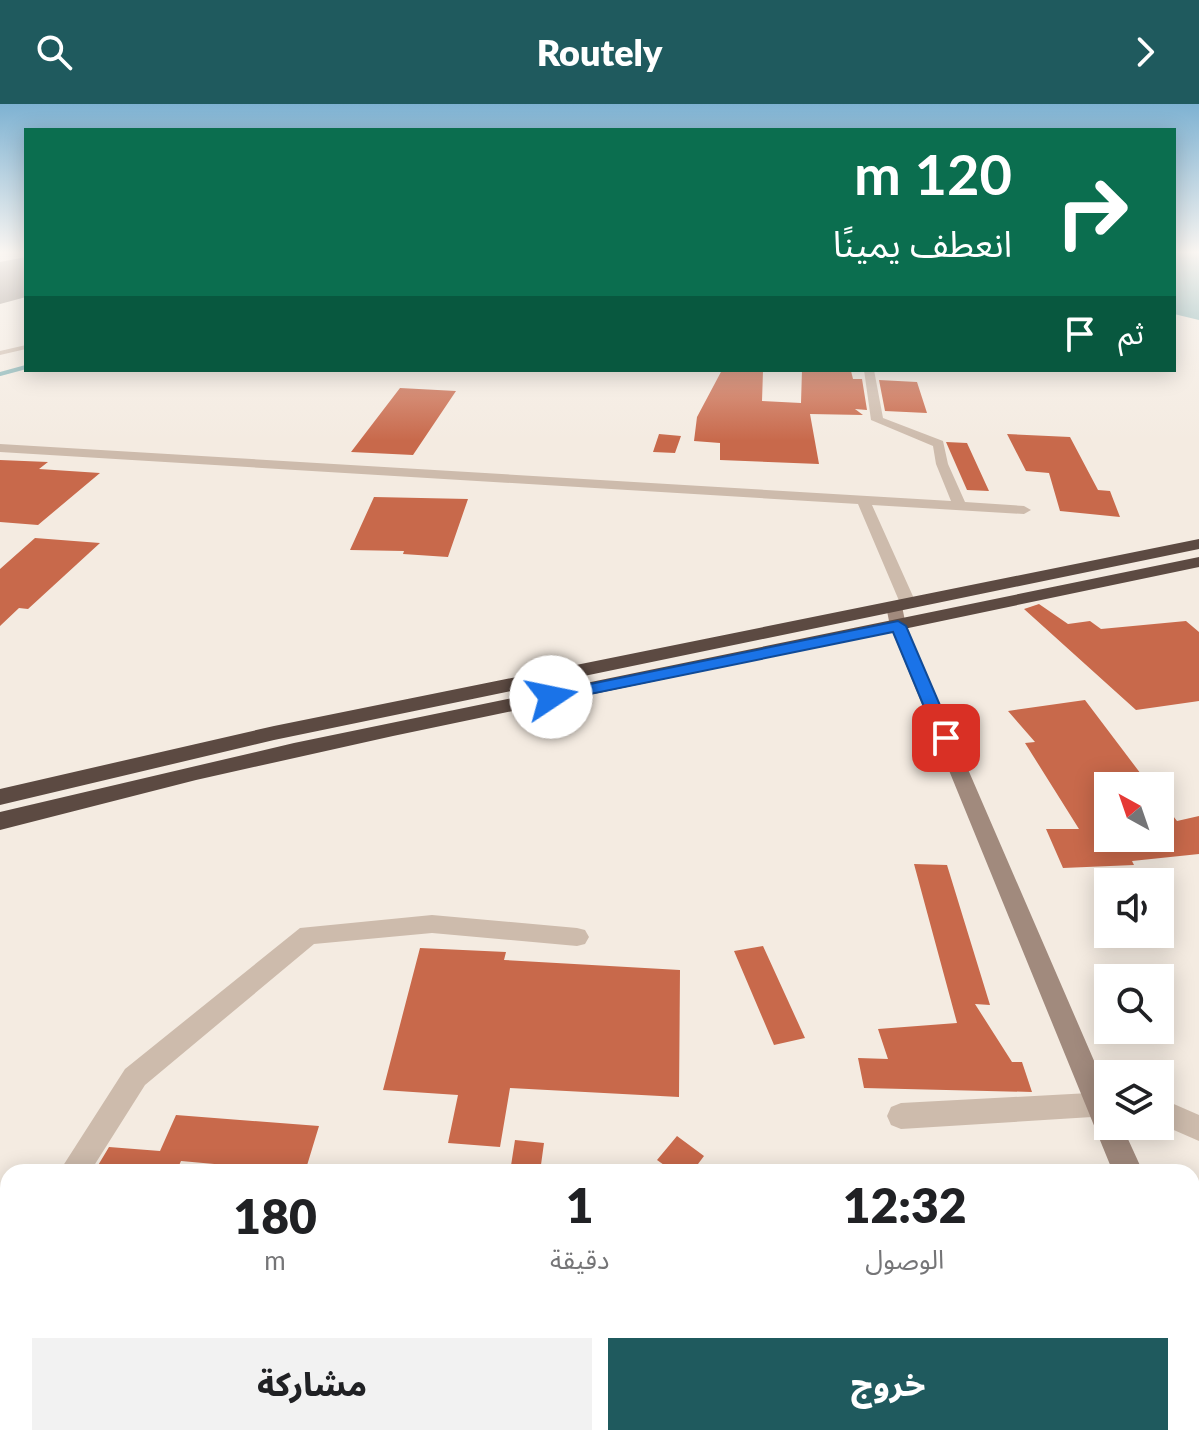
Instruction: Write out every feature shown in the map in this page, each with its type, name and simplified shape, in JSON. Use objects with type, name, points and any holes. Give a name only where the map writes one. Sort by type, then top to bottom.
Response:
[{"type":"highway","points":[[0,821],[123,789],[1199,544]]},
{"type":"highway","points":[[0,797],[290,730],[900,612],[1199,562]]},
{"type":"main road","points":[[900,612],[1094,1086]]},
{"type":"main road","points":[[1116,1140],[1125,1164]]},
{"type":"street","points":[[869,372],[877,420],[939,444],[942,464],[960,506]]},
{"type":"street","points":[[0,448],[864,503],[1024,510]]},
{"type":"street","points":[[864,503],[900,612]]},
{"type":"street","points":[[79,1164],[135,1077],[308,935],[432,924],[577,937]]},
{"type":"street","points":[[901,1116],[1094,1115]]},
{"type":"street","points":[[1174,1117],[1199,1128]]},
{"type":"lane","points":[[0,353],[24,347]]},
{"type":"water","points":[[1181,316],[1199,316],[1199,320]]},
{"type":"building","points":[[721,372],[763,372],[762,401],[801,403],[802,372],[851,372],[853,379],[862,379],[867,410],[855,409],[863,415],[810,414],[819,464],[720,460],[720,443],[694,441],[697,417]]},
{"type":"building","points":[[879,380],[917,382],[927,413],[885,411]]},
{"type":"building","points":[[400,388],[456,391],[413,455],[351,452]]},
{"type":"building","points":[[659,434],[681,436],[675,453],[653,452]]},
{"type":"building","points":[[1007,434],[1070,437],[1098,490],[1110,491],[1120,517],[1060,511],[1049,473],[1026,471]]},
{"type":"building","points":[[946,442],[967,443],[989,491],[967,490]]},
{"type":"building","points":[[0,460],[48,462],[39,469],[100,473],[38,525],[0,522]]},
{"type":"building","points":[[374,497],[468,499],[448,557],[403,554],[404,551],[350,550]]},
{"type":"building","points":[[35,538],[100,543],[28,609],[19,608],[0,626],[0,569]]},
{"type":"building","points":[[1039,604],[1068,624],[1090,621],[1101,629],[1186,621],[1199,632],[1199,701],[1136,710],[1024,609]]},
{"type":"building","points":[[1085,700],[1139,772],[1094,772],[1094,852],[1174,852],[1174,817],[1177,821],[1199,816],[1199,854],[1132,861],[1134,865],[1063,868],[1046,829],[1079,829],[1025,743],[1035,742],[1008,711]]},
{"type":"building","points":[[914,864],[947,865],[990,1005],[975,1004],[1012,1062],[1022,1062],[1032,1092],[864,1088],[858,1058],[888,1059],[878,1029],[957,1023]]},
{"type":"building","points":[[763,946],[805,1038],[774,1045],[734,951]]},
{"type":"building","points":[[420,948],[506,952],[504,960],[680,970],[679,1097],[510,1088],[500,1147],[448,1143],[458,1095],[383,1090]]},
{"type":"building","points":[[176,1115],[319,1126],[307,1164],[181,1161],[180,1164],[99,1164],[109,1147],[160,1151]]},
{"type":"building","points":[[677,1136],[704,1156],[698,1164],[663,1164],[657,1160]]},
{"type":"building","points":[[515,1140],[544,1143],[541,1164],[511,1164]]},
{"type":"waterway","points":[[0,374],[24,368]]},
{"type":"route","points":[[551,697],[898,626],[946,738]]}]
